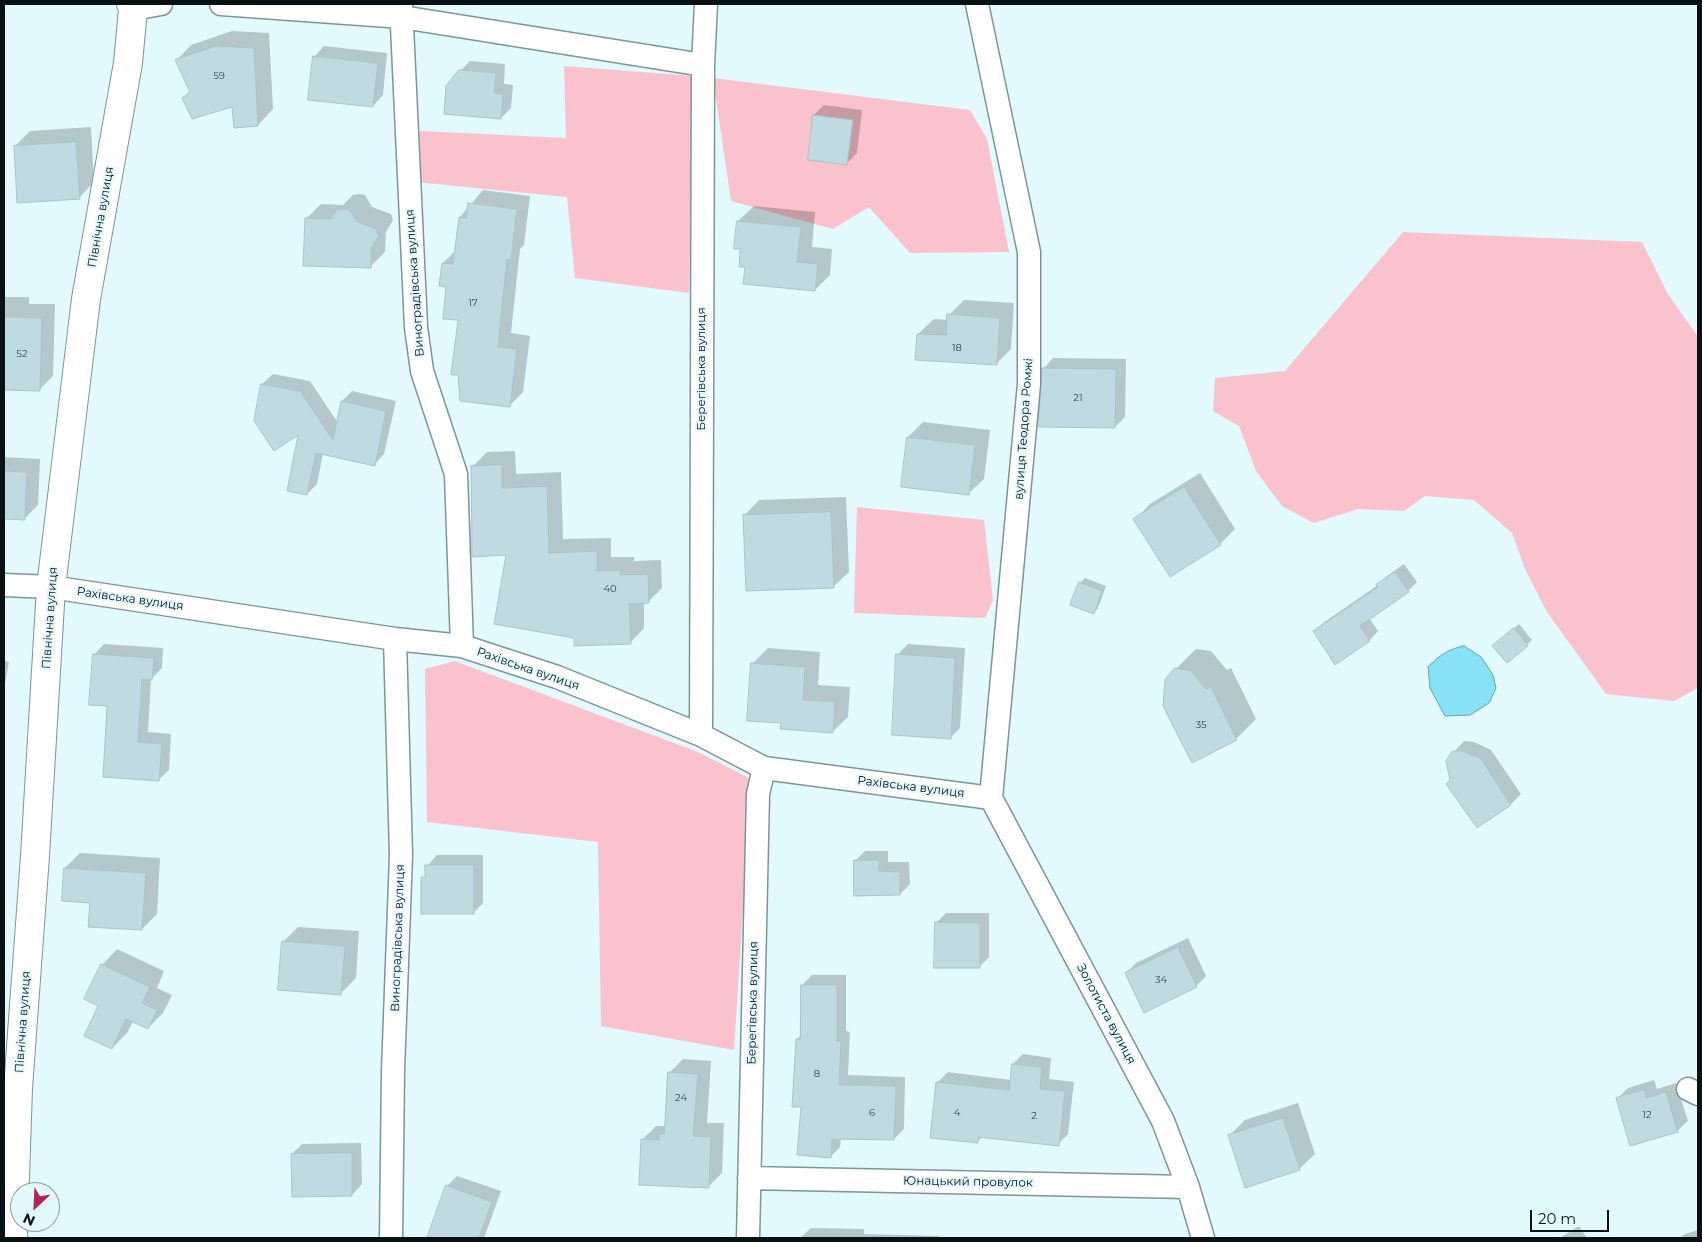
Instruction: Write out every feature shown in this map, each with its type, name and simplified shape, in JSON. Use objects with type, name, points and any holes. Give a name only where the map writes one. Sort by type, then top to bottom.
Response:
[{"type":"street","points":[[132,6],[161,4]]},
{"type":"street","points":[[222,4],[402,11],[703,65]]},
{"type":"street","name":"Берегівська вулиця","points":[[701,734],[703,65],[706,4]]},
{"type":"street","name":"вулиця Теодора Ромжі","points":[[977,4],[1029,252],[1029,384],[991,798]]},
{"type":"street","name":"Північна вулиця","points":[[13,1238],[18,1088],[35,866],[51,587],[86,299],[128,63],[132,6]]},
{"type":"street","name":"Виноградівська вулиця","points":[[402,11],[416,327],[422,372],[456,474],[462,646]]},
{"type":"street","name":"Рахівська вулиця","points":[[4,585],[51,587],[395,638],[462,646],[557,677],[701,734],[764,768],[991,798]]},
{"type":"street","name":"Виноградівська вулиця","points":[[390,1238],[393,1071],[401,856],[395,638]]},
{"type":"street","name":"Берегівська вулиця","points":[[748,1238],[758,794],[764,768]]},
{"type":"street","name":"Золотиста вулиця","points":[[991,798],[1163,1121],[1188,1187],[1203,1238]]},
{"type":"street","name":"Юнацький провулок","points":[[749,1178],[1188,1187]]},
{"type":"shaded area","points":[[564,66],[694,76],[689,293],[575,278],[567,197],[416,182],[420,131],[566,138]]},
{"type":"shaded area","points":[[713,78],[970,110],[987,139],[1009,252],[910,253],[869,207],[833,229],[731,201]]},
{"type":"shaded area","points":[[1403,232],[1642,242],[1668,294],[1698,337],[1698,688],[1674,701],[1606,694],[1547,612],[1525,569],[1512,533],[1474,500],[1425,496],[1404,511],[1358,509],[1314,523],[1282,506],[1256,471],[1239,426],[1213,411],[1215,378],[1285,371]]},
{"type":"shaded area","points":[[857,507],[984,520],[993,600],[985,618],[854,613]]},
{"type":"shaded area","points":[[455,661],[698,752],[751,779],[734,1050],[601,1026],[598,842],[427,822],[425,669]]},
{"type":"water","points":[[1464,646],[1481,657],[1493,675],[1496,688],[1489,703],[1470,715],[1445,716],[1430,688],[1428,667],[1444,654]]},
{"type":"building","points":[[216,46],[254,48],[258,126],[234,128],[232,107],[192,119],[182,98],[190,92],[175,60]]},
{"type":"building","points":[[313,56],[378,63],[373,107],[308,100]]},
{"type":"building","points":[[459,70],[496,73],[494,93],[503,94],[501,119],[444,114],[446,86]]},
{"type":"building","points":[[813,115],[853,120],[847,165],[808,160]]},
{"type":"building","points":[[76,142],[80,199],[17,203],[14,146]]},
{"type":"building","points":[[468,203],[517,209],[511,260],[507,259],[498,347],[517,349],[510,407],[460,401],[458,375],[451,375],[458,320],[443,319],[446,287],[439,286],[442,263],[453,264],[459,217],[466,218]]},
{"type":"building","points":[[337,210],[350,210],[357,222],[376,229],[379,236],[371,248],[371,268],[303,266],[305,218],[330,219]]},
{"type":"building","points":[[737,221],[801,227],[797,262],[818,264],[815,291],[743,284],[745,267],[739,267],[740,249],[734,249]]},
{"type":"building","points":[[947,314],[1000,318],[997,365],[915,360],[917,334],[946,335]]},
{"type":"building","points":[[4,317],[42,318],[40,391],[4,390]]},
{"type":"building","points":[[1042,368],[1116,369],[1115,428],[1039,427]]},
{"type":"building","points":[[261,384],[300,391],[333,440],[341,401],[386,411],[375,466],[316,453],[307,495],[287,491],[298,435],[274,451],[254,421]]},
{"type":"building","points":[[907,437],[975,445],[969,495],[901,487]]},
{"type":"building","points":[[502,465],[502,488],[547,486],[549,553],[597,551],[597,571],[620,570],[620,575],[648,574],[649,603],[629,604],[631,644],[574,646],[574,638],[494,624],[506,555],[472,557],[471,466]]},
{"type":"building","points":[[4,471],[27,472],[25,520],[4,519]]},
{"type":"building","points":[[1184,487],[1221,545],[1170,577],[1133,519]]},
{"type":"building","points":[[831,512],[834,588],[746,591],[743,515]]},
{"type":"building","points":[[1395,572],[1409,592],[1360,626],[1370,641],[1335,665],[1313,631],[1378,587],[1376,585]]},
{"type":"building","points":[[1079,582],[1102,591],[1094,614],[1070,605]]},
{"type":"building","points":[[1514,628],[1528,646],[1507,663],[1492,646]]},
{"type":"building","points":[[93,654],[154,658],[152,680],[142,679],[138,742],[162,744],[159,781],[103,777],[107,706],[89,705]]},
{"type":"building","points":[[896,654],[955,658],[951,739],[892,735]]},
{"type":"building","points":[[751,663],[805,667],[803,700],[835,702],[833,733],[780,729],[781,723],[747,721]]},
{"type":"building","points":[[1175,668],[1191,671],[1206,689],[1211,687],[1237,740],[1192,763],[1163,706],[1165,680]]},
{"type":"building","points":[[1453,751],[1463,751],[1481,759],[1511,805],[1477,828],[1446,784],[1450,780],[1446,761]]},
{"type":"building","points":[[854,860],[879,860],[879,871],[900,872],[900,895],[854,896]]},
{"type":"building","points":[[425,865],[474,865],[474,914],[421,914],[421,877],[425,877]]},
{"type":"building","points":[[64,868],[146,873],[142,930],[88,927],[90,903],[62,901]]},
{"type":"building","points":[[935,922],[980,923],[980,968],[934,968]]},
{"type":"building","points":[[282,941],[345,946],[341,995],[278,990]]},
{"type":"building","points":[[1178,947],[1197,987],[1144,1013],[1125,973]]},
{"type":"building","points":[[101,964],[150,987],[142,1003],[157,1010],[148,1029],[126,1019],[112,1049],[84,1036],[98,1006],[84,999]]},
{"type":"building","points":[[801,985],[837,985],[837,1041],[841,1041],[839,1085],[896,1086],[894,1140],[832,1139],[831,1158],[797,1155],[801,1107],[792,1107],[796,1039],[800,1039]]},
{"type":"building","points":[[1012,1064],[1042,1067],[1040,1089],[1065,1091],[1059,1146],[978,1137],[978,1143],[930,1138],[936,1082],[1009,1090]]},
{"type":"building","points":[[668,1072],[698,1074],[693,1136],[711,1137],[709,1188],[639,1185],[641,1139],[659,1140],[659,1134],[664,1134]]},
{"type":"building","points":[[1644,1090],[1647,1098],[1666,1092],[1678,1132],[1630,1146],[1616,1098]]},
{"type":"building","points":[[1283,1118],[1300,1170],[1245,1188],[1228,1135]]},
{"type":"building","points":[[352,1153],[352,1196],[292,1197],[291,1154]]},
{"type":"building","points":[[446,1185],[492,1202],[479,1238],[427,1238]]}]
